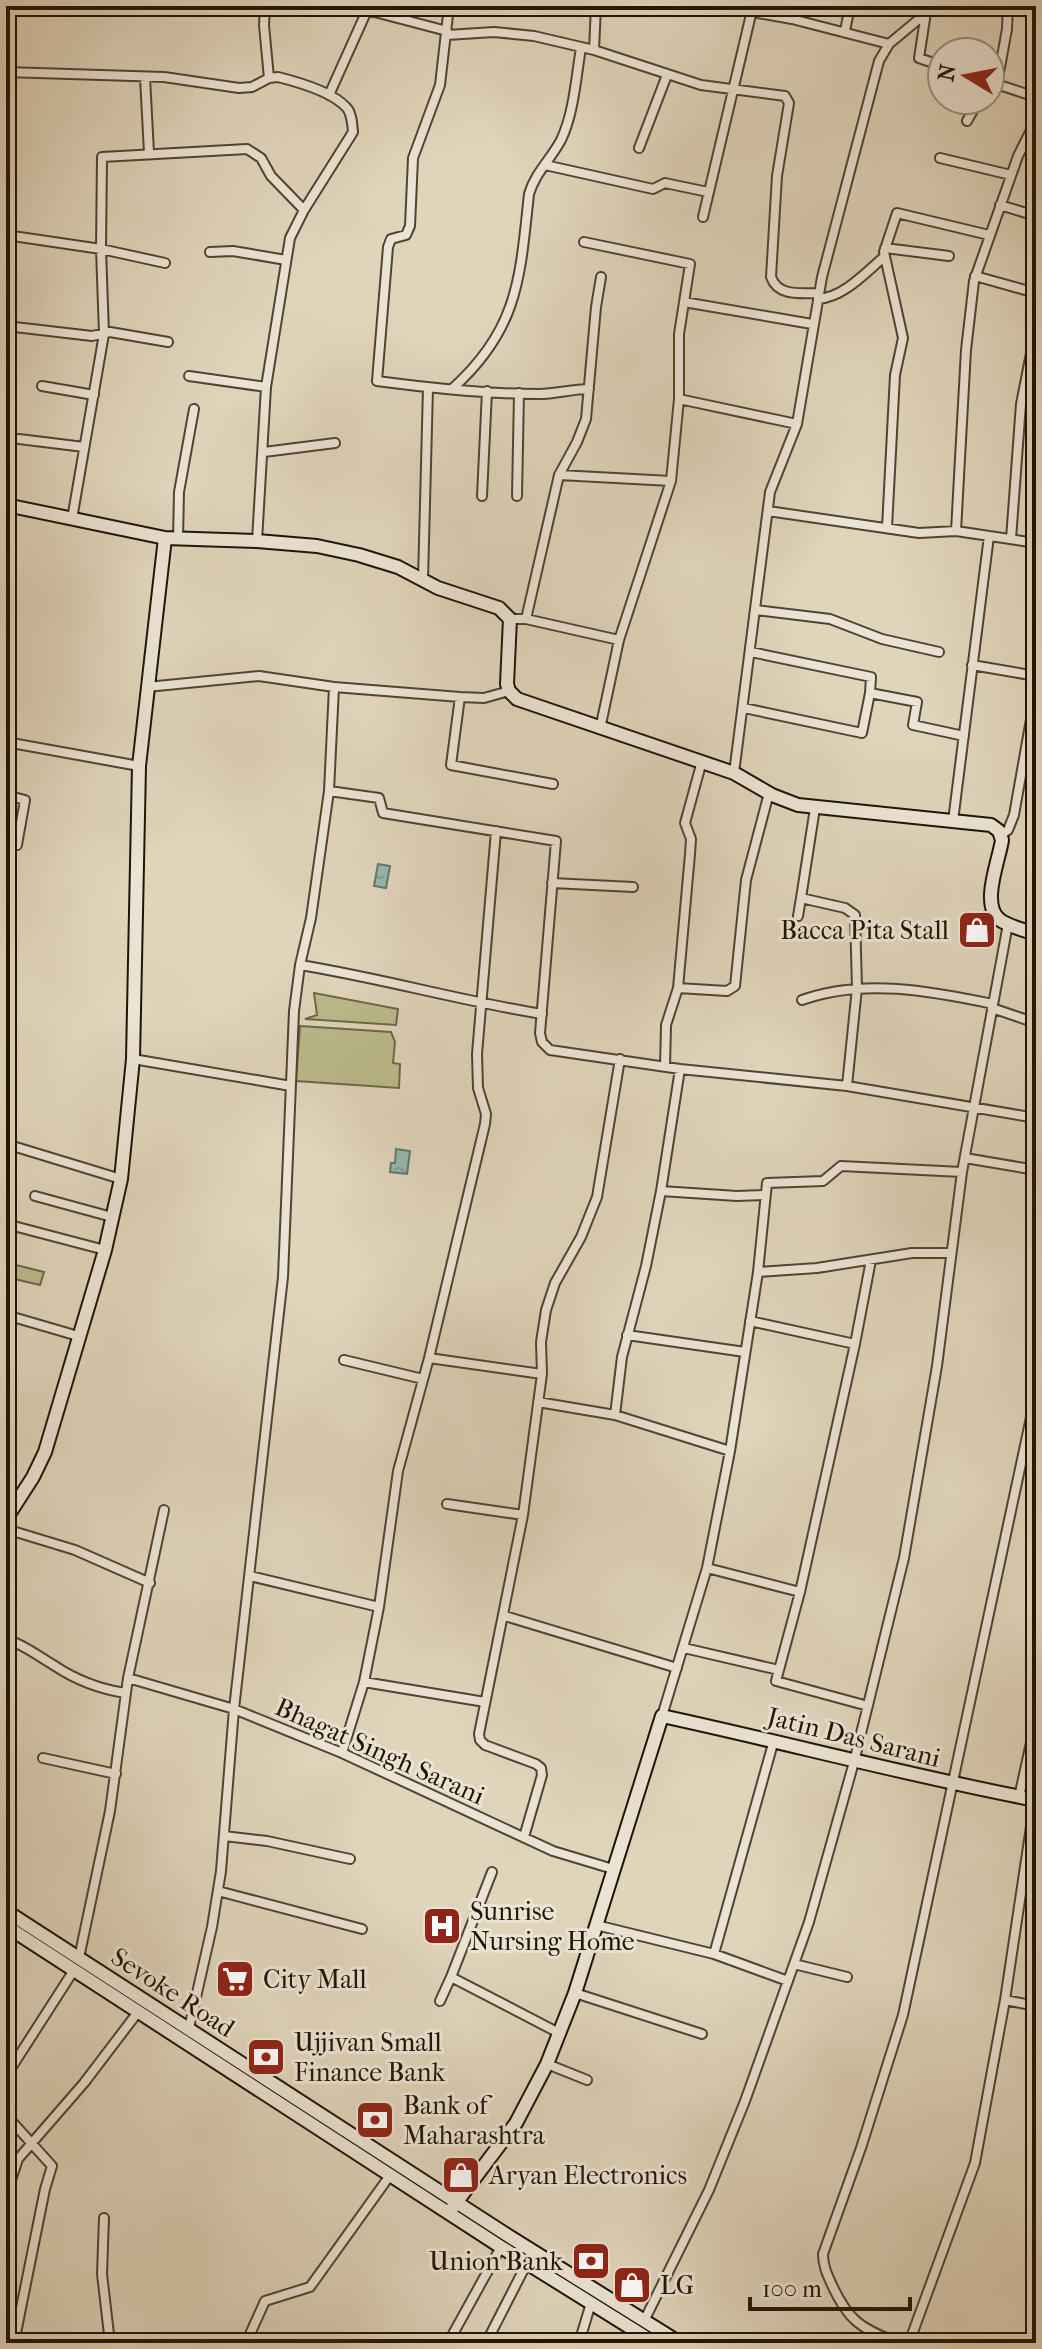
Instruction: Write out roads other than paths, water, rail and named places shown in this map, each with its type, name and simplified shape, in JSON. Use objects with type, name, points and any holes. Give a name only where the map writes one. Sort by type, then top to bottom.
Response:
[{"type":"street","points":[[228,6],[264,8],[269,78]]},
{"type":"street","points":[[449,6],[440,85],[413,158],[410,226],[406,235],[391,239],[388,247],[377,381],[428,388],[541,394],[589,389]]},
{"type":"street","points":[[594,50],[596,6]]},
{"type":"street","points":[[718,6],[752,8],[889,44]]},
{"type":"street","points":[[845,31],[850,6]]},
{"type":"street","points":[[1002,36],[1008,6]]},
{"type":"street","points":[[329,95],[368,8],[447,33],[494,32],[534,36],[594,50],[701,85],[789,99],[777,176],[771,277],[782,291],[832,297],[841,292],[884,252],[897,213],[989,235]]},
{"type":"street","points":[[703,217],[752,8]]},
{"type":"street","points":[[734,773],[768,511],[774,477],[797,424],[818,296],[879,61],[889,44],[926,10]]},
{"type":"street","points":[[926,10],[919,58],[926,60]]},
{"type":"street","points":[[452,389],[473,370],[488,350],[513,304],[519,280],[529,194],[566,126],[581,48]]},
{"type":"street","points":[[6,72],[145,77],[239,88],[252,87],[269,78],[288,79],[329,95],[347,107],[353,132],[290,238],[266,387],[257,541]]},
{"type":"street","points":[[639,148],[667,75]]},
{"type":"street","points":[[145,77],[149,153]]},
{"type":"street","points":[[1006,87],[1036,97]]},
{"type":"street","points":[[967,121],[970,116]]},
{"type":"street","points":[[956,531],[966,350],[975,276],[1011,175],[1036,120]]},
{"type":"street","points":[[72,519],[104,334],[102,157],[247,149],[261,158],[271,176],[304,210]]},
{"type":"street","points":[[940,158],[1011,175]]},
{"type":"street","points":[[545,165],[653,189],[665,183],[708,192]]},
{"type":"street","points":[[1000,205],[1036,216]]},
{"type":"street","points":[[6,235],[101,249],[165,263]]},
{"type":"street","points":[[584,242],[690,264],[679,334],[679,399],[671,481],[619,640],[600,729]]},
{"type":"street","points":[[210,252],[233,251],[286,260]]},
{"type":"street","points":[[884,252],[949,256]]},
{"type":"street","points":[[884,252],[903,338],[895,375],[887,528]]},
{"type":"street","points":[[975,276],[1036,293]]},
{"type":"street","points":[[526,619],[559,475],[584,428],[601,277]]},
{"type":"street","points":[[684,302],[812,324]]},
{"type":"street","points":[[6,326],[92,336],[110,332],[168,342]]},
{"type":"street","points":[[1011,539],[1021,404],[1036,328]]},
{"type":"street","points":[[189,376],[266,387]]},
{"type":"street","points":[[42,386],[94,395]]},
{"type":"street","points":[[423,580],[428,388]]},
{"type":"street","points":[[482,496],[487,391]]},
{"type":"street","points":[[517,496],[519,393]]},
{"type":"street","points":[[679,399],[797,424]]},
{"type":"street","points":[[6,1519],[45,1452],[105,1250],[121,1179],[133,1059],[139,766],[147,687],[194,409]]},
{"type":"street","points":[[19,439],[84,447]]},
{"type":"street","points":[[264,452],[335,443]]},
{"type":"street","points":[[559,475],[671,481]]},
{"type":"street","points":[[6,505],[171,539],[317,546],[359,555],[398,567],[423,580],[499,608],[510,619],[526,619],[619,640]]},
{"type":"street","points":[[768,511],[919,533],[956,531],[1036,543]]},
{"type":"street","points":[[953,821],[989,536]]},
{"type":"street","points":[[756,610],[830,619],[882,639],[939,652]]},
{"type":"street","points":[[510,619],[507,684],[517,699],[734,773],[785,800],[815,808],[991,825],[1001,835]]},
{"type":"street","points":[[744,708],[862,733],[870,693],[871,677],[751,652]]},
{"type":"street","points":[[972,665],[1036,676]]},
{"type":"street","points":[[147,687],[259,676],[334,687],[460,697],[484,698],[509,691]]},
{"type":"street","points":[[182,2041],[189,2028],[218,1891],[234,1709],[283,1277],[291,1048],[300,965],[311,918],[329,791],[334,687]]},
{"type":"street","points":[[1036,691],[1014,815],[1008,830],[1001,835],[990,905],[995,915],[1008,924],[1036,934]]},
{"type":"street","points":[[870,693],[917,702],[913,725],[964,736]]},
{"type":"street","points":[[460,697],[451,765],[553,784]]},
{"type":"street","points":[[6,742],[139,766]]},
{"type":"street","points":[[665,1067],[666,1025],[678,988],[691,839],[685,823],[702,761]]},
{"type":"street","points":[[329,791],[379,798],[383,813],[556,841],[541,1038],[550,1050],[680,1069],[847,1086],[1036,1118]]},
{"type":"street","points":[[678,988],[727,991],[735,986],[746,880],[769,793]]},
{"type":"street","points":[[6,795],[25,800],[17,845]]},
{"type":"street","points":[[798,916],[815,808]]},
{"type":"street","points":[[342,1753],[364,1682],[379,1607],[395,1485],[485,1124],[486,1114],[477,1075],[480,1004],[496,831]]},
{"type":"street","points":[[552,883],[633,887]]},
{"type":"street","points":[[801,898],[845,908],[855,915],[857,988],[847,1086]]},
{"type":"street","points":[[641,2326],[709,2190],[788,1981],[809,1922],[854,1762],[904,1558],[937,1366],[962,1172],[1008,924]]},
{"type":"street","points":[[300,965],[418,987],[480,1004],[542,1014]]},
{"type":"street","points":[[802,1000],[857,988],[922,991],[993,1006],[1036,1023]]},
{"type":"street","points":[[133,1059],[291,1086]]},
{"type":"street","points":[[524,1837],[542,1772],[536,1764],[482,1743],[479,1734],[523,1515],[542,1374],[543,1326],[561,1271],[587,1224],[597,1197],[620,1059]]},
{"type":"street","points":[[615,1415],[627,1335],[646,1266],[661,1191],[680,1069]]},
{"type":"street","points":[[6,1144],[121,1179]]},
{"type":"street","points":[[965,1158],[1036,1170]]},
{"type":"street","points":[[453,2207],[516,2123],[547,2064],[575,1993],[684,1648],[707,1568],[730,1451],[758,1272],[767,1183],[823,1181],[841,1166],[962,1172]]},
{"type":"street","points":[[661,1191],[765,1195]]},
{"type":"street","points":[[35,1196],[112,1217]]},
{"type":"street","points":[[6,1224],[105,1250]]},
{"type":"street","points":[[758,1272],[817,1268],[912,1253],[951,1253]]},
{"type":"street","points":[[868,1706],[776,1681],[800,1592],[871,1260]]},
{"type":"street","points":[[6,1315],[78,1336]]},
{"type":"street","points":[[750,1321],[855,1344]]},
{"type":"street","points":[[627,1335],[745,1352]]},
{"type":"street","points":[[429,1358],[542,1374]]},
{"type":"street","points":[[344,1360],[423,1379]]},
{"type":"street","points":[[898,2343],[865,2330],[843,2308],[825,2269],[823,2254],[903,2015],[1036,1394]]},
{"type":"street","points":[[538,1402],[615,1415],[730,1451]]},
{"type":"street","points":[[447,1504],[523,1515]]},
{"type":"street","points":[[6,2076],[77,1964],[95,1892],[116,1774],[125,1693],[164,1510]]},
{"type":"street","points":[[6,1529],[75,1550],[150,1583]]},
{"type":"street","points":[[707,1568],[800,1592]]},
{"type":"street","points":[[250,1576],[379,1607]]},
{"type":"street","points":[[505,1616],[677,1668]]},
{"type":"street","points":[[6,1639],[33,1650],[54,1666],[87,1683],[125,1693]]},
{"type":"street","points":[[684,1648],[779,1670]]},
{"type":"street","name":"Bhagat Singh Sarani","points":[[128,1678],[234,1709],[342,1753],[553,1851],[613,1869]]},
{"type":"street","points":[[364,1682],[485,1702]]},
{"type":"street","name":"Jatin Das Sarani","points":[[662,1716],[774,1740],[854,1762],[1036,1800]]},
{"type":"street","points":[[1019,1797],[1036,1720]]},
{"type":"street","points":[[714,1954],[774,1740]]},
{"type":"street","points":[[43,1758],[116,1774]]},
{"type":"street","points":[[909,2343],[975,2163],[1005,2000],[1036,1800]]},
{"type":"street","points":[[224,1836],[267,1841],[350,1859]]},
{"type":"street","points":[[440,2001],[492,1872]]},
{"type":"street","points":[[218,1891],[362,1929]]},
{"type":"street","name":"Sevoke Road","points":[[6,1911],[138,2012],[391,2174],[453,2207],[501,2247],[591,2303],[680,2343]]},
{"type":"street","points":[[596,1925],[714,1954],[788,1981]]},
{"type":"street","name":"Sevoke Road","points":[[6,1926],[189,2028],[453,2207],[641,2326],[655,2343]]},
{"type":"street","points":[[794,1964],[847,1977]]},
{"type":"street","points":[[451,1977],[559,2033]]},
{"type":"street","points":[[575,1993],[702,2034]]},
{"type":"street","points":[[1005,2000],[1036,2006]]},
{"type":"street","points":[[6,2195],[13,2168],[31,2142],[84,2083],[138,2012]]},
{"type":"street","points":[[547,2064],[587,2080]]},
{"type":"street","points":[[6,2115],[52,2166],[14,2343]]},
{"type":"street","points":[[248,2342],[265,2301],[310,2287],[391,2174]]},
{"type":"street","points":[[104,2218],[102,2274],[110,2343]]},
{"type":"street","points":[[448,2343],[501,2247]]},
{"type":"street","points":[[486,2343],[527,2263]]},
{"type":"street","points":[[579,2343],[591,2303]]},
{"type":"water","points":[[378,864],[390,866],[386,888],[374,886]]},
{"type":"water","points":[[396,1149],[410,1151],[407,1174],[390,1172],[391,1163],[395,1163]]},
{"type":"place","name":"Bacca Pita Stall","points":[[977,930]]},
{"type":"place","name":"Sunrise Nursing Home","points":[[442,1926]]},
{"type":"place","name":"City Mall","points":[[235,1979]]},
{"type":"place","name":"Ujjivan Small Finance Bank","points":[[266,2057]]},
{"type":"place","name":"Bank of Maharashtra","points":[[375,2120]]},
{"type":"place","name":"Aryan Electronics","points":[[461,2175]]},
{"type":"place","name":"Union Bank","points":[[591,2261]]},
{"type":"place","name":"LG","points":[[632,2285]]}]
